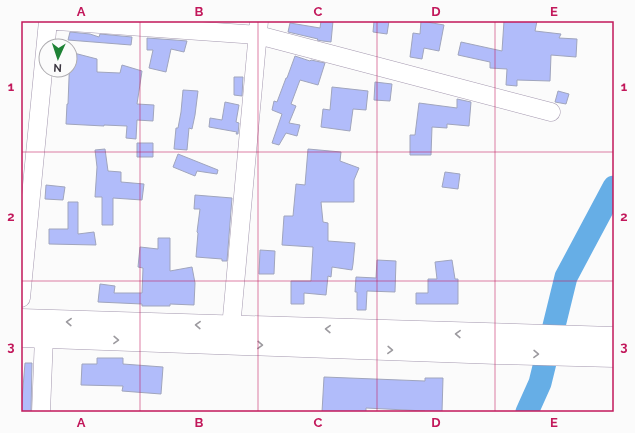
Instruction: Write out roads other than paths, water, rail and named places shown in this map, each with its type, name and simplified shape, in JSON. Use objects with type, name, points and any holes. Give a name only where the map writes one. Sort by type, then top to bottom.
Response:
[{"type":"main road","points":[[21,320],[230,335],[497,344],[614,356]]},
{"type":"main road","points":[[21,336],[230,335]]},
{"type":"main road","points":[[497,344],[614,338]]},
{"type":"street","points":[[21,298],[48,21]]},
{"type":"street","points":[[57,21],[259,28],[552,112]]},
{"type":"street","points":[[230,335],[259,28]]},
{"type":"street","points":[[41,412],[44,337]]},
{"type":"waterway","points":[[527,412],[540,383],[566,277],[614,187]]}]
